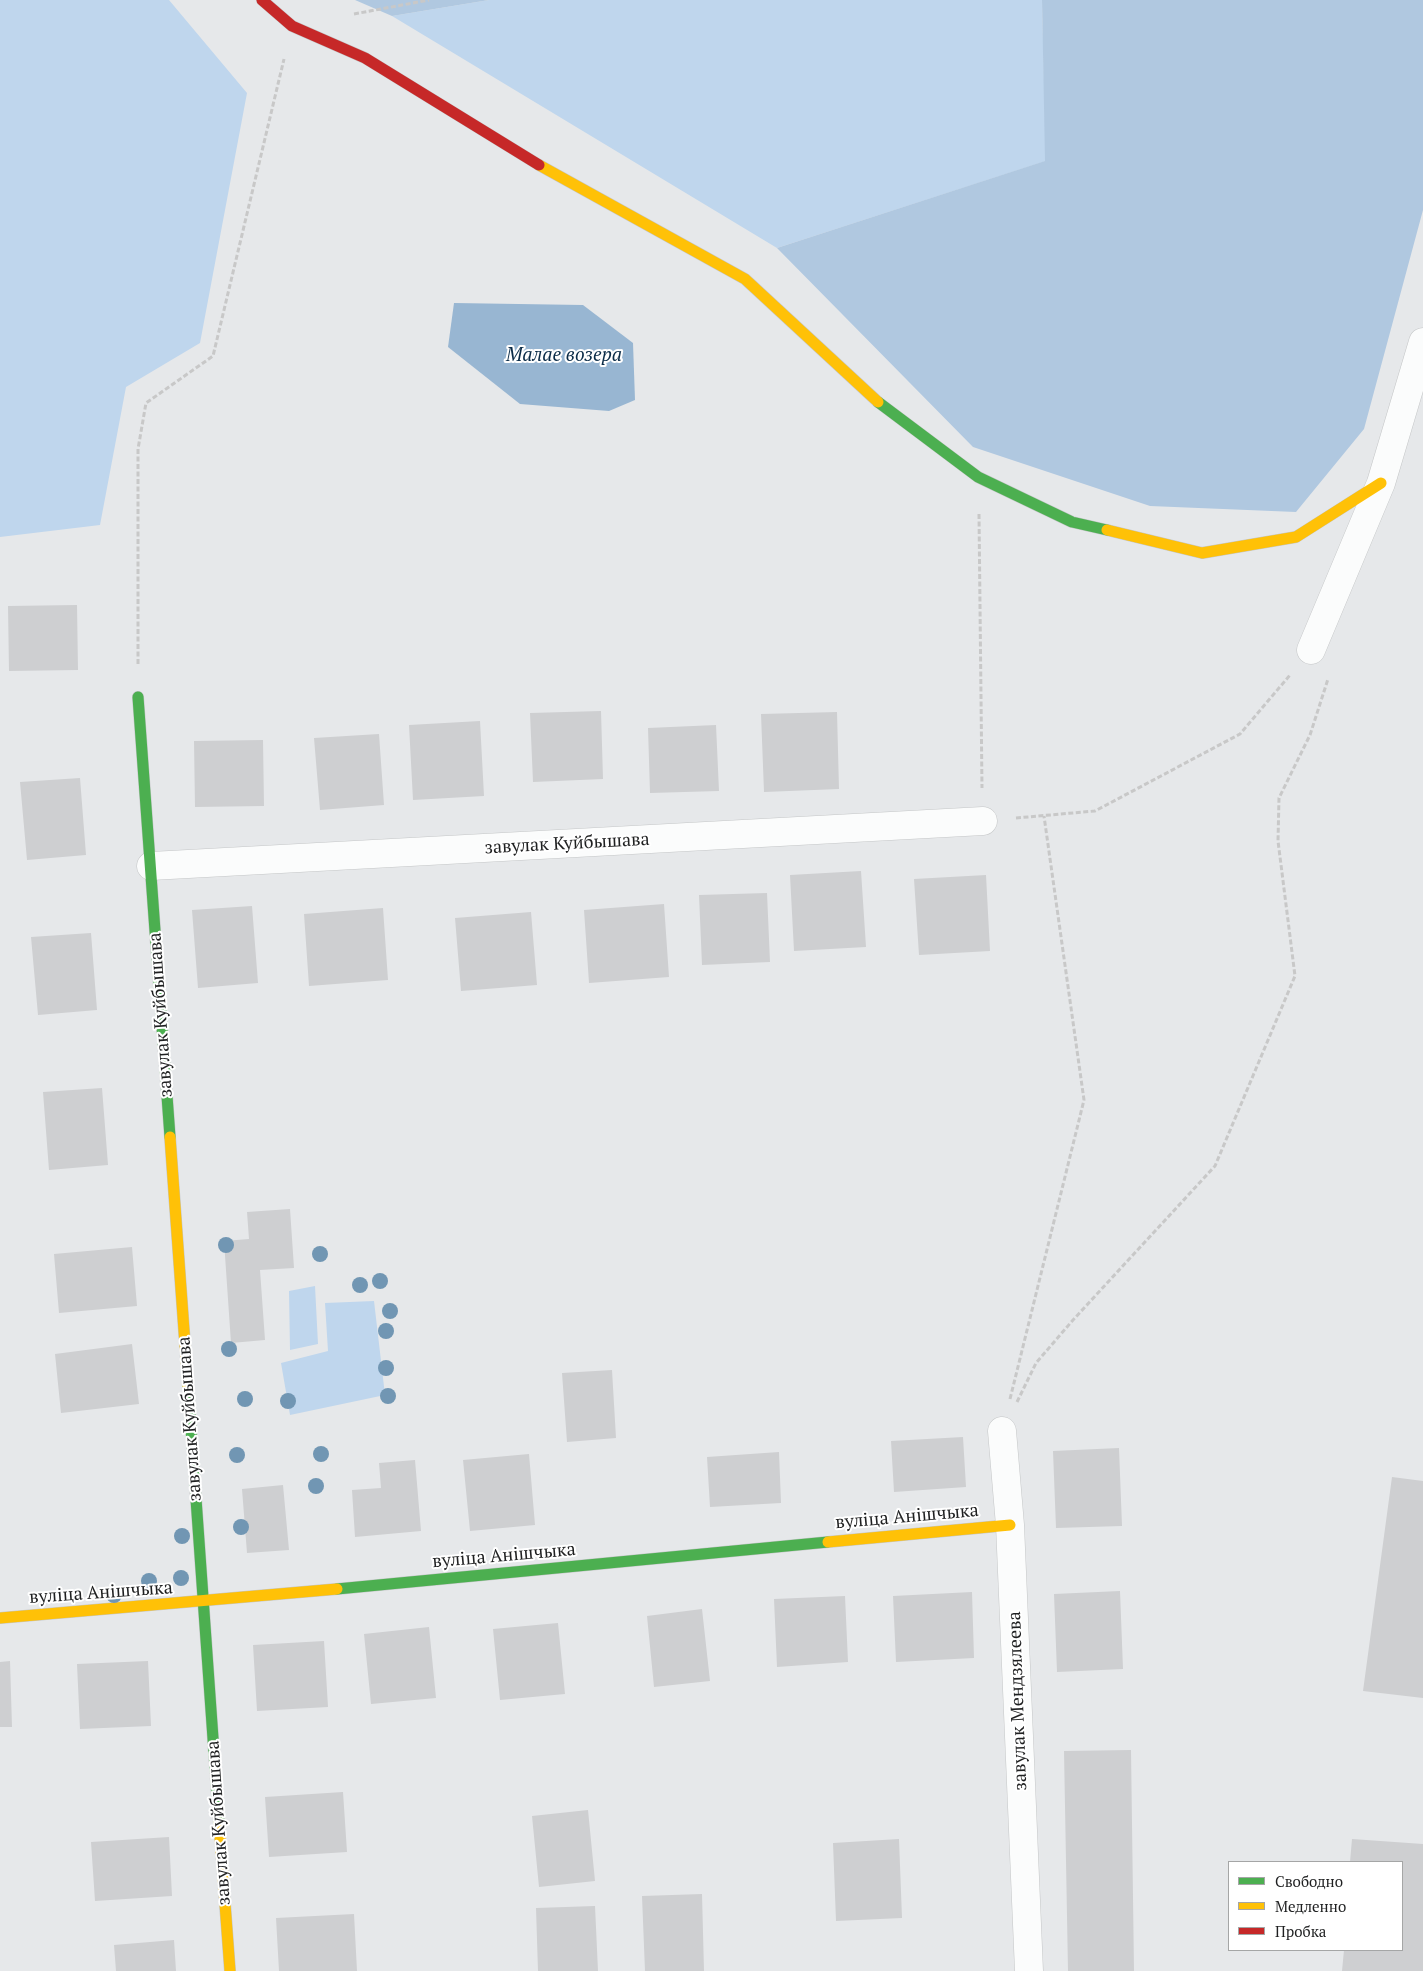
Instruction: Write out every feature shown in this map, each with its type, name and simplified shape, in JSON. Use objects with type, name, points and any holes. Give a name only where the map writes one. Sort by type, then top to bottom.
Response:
[{"type":"street","points":[[262,0],[292,26],[365,58],[507,147],[745,279],[881,404],[978,477],[1072,522],[1202,553],[1296,537],[1381,483]]},
{"type":"street","points":[[1311,650],[1381,483],[1423,342]]},
{"type":"street","name":"завулак Куйбышава","points":[[138,697],[230,1971]]},
{"type":"street","name":"завулак Куйбышава","points":[[151,866],[983,821]]},
{"type":"street","name":"завулак Мендзялеева","points":[[1002,1431],[1010,1525],[1029,1971]]},
{"type":"street","name":"вуліца Анішчыка","points":[[0,1618],[203,1602],[1010,1525]]},
{"type":"path","points":[[351,15],[429,0]]},
{"type":"path","points":[[138,697],[138,449],[146,403],[214,356],[292,26]]},
{"type":"path","points":[[978,477],[983,821],[1095,811],[1240,734],[1311,650]]},
{"type":"path","points":[[1002,1431],[1036,1363],[1073,1320],[1215,1166],[1296,976],[1278,841],[1279,798],[1310,735],[1330,673]]},
{"type":"path","points":[[1002,1431],[1084,1100],[1044,816]]},
{"type":"shaded area","points":[[0,0],[169,0],[247,93],[200,343],[126,387],[100,525],[0,537]]},
{"type":"shaded area","points":[[355,0],[489,0],[392,16]]},
{"type":"shaded area","points":[[489,0],[1042,0],[1046,161],[777,248],[392,16]]},
{"type":"shaded area","points":[[1042,0],[1423,0],[1423,210],[1364,429],[1296,512],[1150,506],[973,447],[777,248],[1045,161]]},
{"type":"shaded area","points":[[315,1286],[318,1344],[290,1350],[289,1291]]},
{"type":"shaded area","points":[[374,1301],[385,1395],[290,1415],[281,1363],[328,1351],[325,1303]]},
{"type":"water","name":"Малае возера","points":[[454,303],[583,305],[633,343],[635,400],[609,411],[520,404],[448,347]]},
{"type":"building","points":[[77,605],[78,670],[9,671],[8,606]]},
{"type":"building","points":[[601,711],[603,779],[533,782],[530,713]]},
{"type":"building","points":[[837,712],[839,789],[764,792],[761,714]]},
{"type":"building","points":[[480,721],[484,796],[413,800],[409,725]]},
{"type":"building","points":[[716,725],[719,791],[650,793],[648,728]]},
{"type":"building","points":[[379,734],[384,805],[320,810],[314,738]]},
{"type":"building","points":[[263,740],[264,806],[195,807],[194,741]]},
{"type":"building","points":[[80,778],[86,855],[27,860],[20,782]]},
{"type":"building","points":[[861,871],[866,947],[794,951],[790,875]]},
{"type":"building","points":[[986,875],[990,951],[919,955],[914,879]]},
{"type":"building","points":[[767,893],[770,962],[702,965],[699,895]]},
{"type":"building","points":[[664,904],[669,977],[589,983],[584,910]]},
{"type":"building","points":[[252,906],[258,983],[198,988],[192,910]]},
{"type":"building","points":[[383,908],[388,980],[309,986],[304,914]]},
{"type":"building","points":[[531,912],[537,985],[461,991],[455,918]]},
{"type":"building","points":[[91,933],[97,1010],[38,1015],[31,937]]},
{"type":"building","points":[[102,1088],[108,1165],[49,1170],[43,1092]]},
{"type":"building","points":[[290,1209],[294,1268],[260,1270],[265,1340],[231,1343],[224,1241],[249,1239],[247,1212]]},
{"type":"building","points":[[132,1247],[137,1306],[59,1313],[54,1254]]},
{"type":"building","points":[[132,1344],[139,1404],[61,1413],[55,1354]]},
{"type":"building","points":[[612,1370],[616,1438],[567,1442],[562,1373]]},
{"type":"building","points":[[963,1437],[966,1487],[894,1492],[891,1441]]},
{"type":"building","points":[[1119,1448],[1122,1526],[1056,1528],[1053,1451]]},
{"type":"building","points":[[779,1452],[781,1503],[710,1507],[707,1457]]},
{"type":"building","points":[[529,1454],[535,1525],[470,1531],[463,1460]]},
{"type":"building","points":[[415,1460],[421,1531],[355,1537],[352,1490],[381,1488],[379,1463]]},
{"type":"building","points":[[1392,1477],[1423,1481],[1423,1698],[1363,1691]]},
{"type":"building","points":[[283,1485],[289,1550],[247,1553],[242,1489]]},
{"type":"building","points":[[1120,1591],[1123,1669],[1057,1672],[1054,1594]]},
{"type":"building","points":[[972,1592],[974,1658],[896,1662],[893,1596]]},
{"type":"building","points":[[845,1596],[848,1662],[777,1667],[774,1599]]},
{"type":"building","points":[[702,1609],[710,1681],[654,1687],[647,1616]]},
{"type":"building","points":[[558,1623],[565,1694],[500,1700],[493,1629]]},
{"type":"building","points":[[429,1627],[436,1698],[371,1704],[364,1634]]},
{"type":"building","points":[[324,1641],[328,1707],[257,1711],[253,1645]]},
{"type":"building","points":[[10,1661],[12,1727],[0,1727],[0,1662]]},
{"type":"building","points":[[148,1661],[151,1726],[80,1729],[77,1664]]},
{"type":"building","points":[[1131,1750],[1134,1971],[1068,1971],[1064,1751]]},
{"type":"building","points":[[343,1792],[347,1852],[269,1857],[265,1797]]},
{"type":"building","points":[[588,1810],[595,1881],[539,1887],[532,1816]]},
{"type":"building","points":[[169,1837],[172,1896],[95,1901],[91,1842]]},
{"type":"building","points":[[899,1839],[902,1918],[836,1921],[833,1843]]},
{"type":"building","points":[[1352,1839],[1423,1844],[1423,1971],[1342,1971],[1344,1951],[1403,1951],[1403,1861],[1350,1861]]},
{"type":"building","points":[[702,1894],[704,1971],[645,1971],[642,1896]]},
{"type":"building","points":[[595,1906],[598,1971],[538,1971],[536,1908]]},
{"type":"building","points":[[354,1914],[357,1971],[279,1971],[276,1918]]},
{"type":"building","points":[[174,1940],[176,1971],[116,1971],[114,1945]]},
{"type":"traffic: fast","points":[[878,402],[978,477],[1072,522],[1107,530]]},
{"type":"traffic: fast","points":[[138,697],[170,1137]]},
{"type":"traffic: fast","points":[[188,1386],[219,1823]]},
{"type":"traffic: fast","points":[[337,1589],[828,1542]]},
{"type":"traffic: slow","points":[[539,165],[745,279],[878,402]]},
{"type":"traffic: slow","points":[[1107,530],[1202,553],[1296,537],[1381,483]]},
{"type":"traffic: slow","points":[[170,1137],[188,1386]]},
{"type":"traffic: slow","points":[[828,1542],[1010,1525]]},
{"type":"traffic: slow","points":[[0,1618],[337,1589]]},
{"type":"traffic: slow","points":[[219,1823],[230,1971]]},
{"type":"traffic: jam","points":[[262,0],[292,26],[365,58],[539,165]]}]
